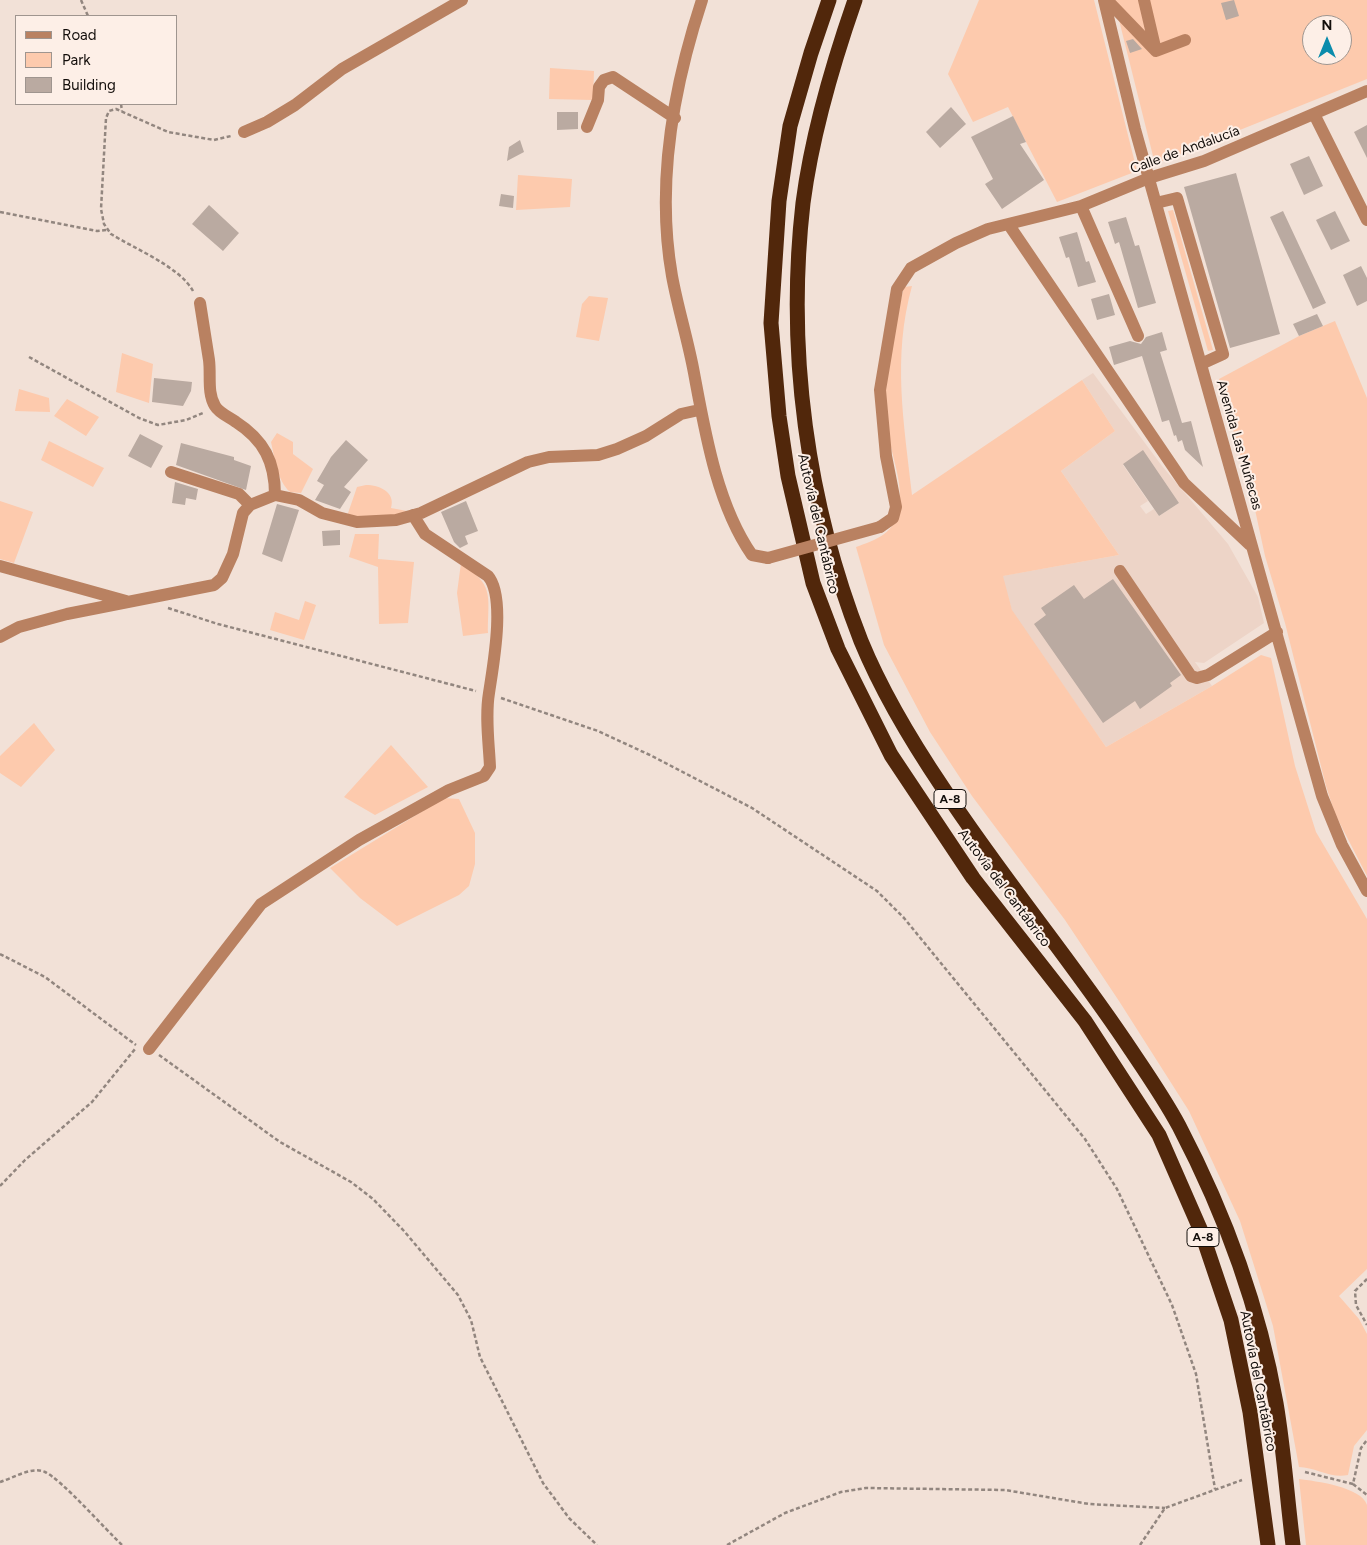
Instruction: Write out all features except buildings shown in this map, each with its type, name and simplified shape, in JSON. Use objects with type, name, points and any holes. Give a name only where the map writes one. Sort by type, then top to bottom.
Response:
[{"type":"highway","name":"Autovía del Cantábrico","points":[[830,0],[811,53],[790,126],[779,201],[771,323],[779,416],[788,476],[813,583],[838,649],[891,755],[972,878],[1085,1021],[1159,1135],[1201,1231],[1231,1320],[1250,1412],[1268,1545]]},
{"type":"highway","name":"Autovía del Cantábrico","points":[[855,0],[831,69],[815,136],[803,202],[798,273],[798,348],[804,420],[812,477],[834,564],[862,644],[896,713],[942,787],[1104,1010],[1139,1062],[1177,1122],[1205,1179],[1229,1236],[1258,1330],[1276,1403],[1293,1545]]},
{"type":"street","points":[[244,132],[288,109],[342,69],[462,0]]},
{"type":"street","points":[[0,637],[19,627],[128,601],[214,585],[222,578],[233,554],[243,513],[250,505],[275,495],[300,500],[322,513],[357,522],[396,520],[412,515],[528,462],[549,457],[598,455],[646,436],[681,414],[699,410],[694,373],[672,276],[666,196],[668,146],[694,24],[702,0]]},
{"type":"street","points":[[1105,0],[1156,50]]},
{"type":"street","name":"Avenida Las Muñecas","points":[[1105,0],[1149,178],[1322,796],[1342,844],[1367,891]]},
{"type":"street","points":[[1144,0],[1156,50]]},
{"type":"street","points":[[1156,50],[1185,40]]},
{"type":"street","points":[[587,127],[598,100],[599,87],[604,80],[613,77],[675,118]]},
{"type":"street","name":"Calle de Andalucía","points":[[699,410],[712,459],[742,541],[752,556],[768,558],[880,526],[893,518],[896,506],[886,456],[880,390],[897,288],[911,268],[956,242],[988,229],[1081,206],[1149,178],[1204,161],[1367,91]]},
{"type":"street","points":[[1314,114],[1367,220]]},
{"type":"street","points":[[1156,203],[1177,198],[1223,354],[1201,364]]},
{"type":"street","points":[[1081,206],[1138,336]]},
{"type":"street","points":[[1009,225],[1184,483],[1252,546]]},
{"type":"street","points":[[200,304],[209,362],[210,394],[215,406],[251,432],[263,445],[271,460],[275,479],[275,495]]},
{"type":"street","points":[[171,472],[239,494],[250,505]]},
{"type":"street","points":[[149,1049],[261,904],[359,840],[449,790],[484,776],[490,767],[489,694],[495,650],[497,595],[494,583],[488,576],[425,534],[412,515]]},
{"type":"street","points":[[0,566],[128,601]]},
{"type":"street","points":[[1120,571],[1191,676],[1197,678],[1208,675],[1277,632]]},
{"type":"path","points":[[81,0],[88,15]]},
{"type":"path","points":[[121,105],[122,111]]},
{"type":"path","points":[[200,304],[188,281],[107,230],[101,209],[106,118],[109,111],[122,111],[168,132],[196,139],[214,140],[244,132]]},
{"type":"path","points":[[0,212],[97,231],[107,230]]},
{"type":"path","points":[[29,357],[139,418],[158,425],[186,420],[215,406]]},
{"type":"path","points":[[163,607],[218,624],[489,694],[598,731],[652,756],[752,808],[877,891],[904,918],[1085,1139],[1117,1190],[1172,1305],[1196,1374],[1215,1489]]},
{"type":"path","points":[[0,954],[45,978],[138,1046],[92,1102],[25,1160],[0,1186]]},
{"type":"path","points":[[149,1049],[273,1137],[351,1182],[373,1199],[404,1231],[458,1295],[471,1320],[480,1357],[544,1483],[570,1518],[597,1545]]},
{"type":"path","points":[[1367,1279],[1355,1291],[1356,1305],[1367,1325]]},
{"type":"path","points":[[1353,1484],[1361,1448],[1367,1440]]},
{"type":"path","points":[[0,1482],[30,1471],[44,1471],[122,1545]]},
{"type":"path","points":[[1305,1472],[1353,1484],[1367,1495]]},
{"type":"path","points":[[727,1545],[785,1513],[841,1492],[866,1488],[1005,1490],[1089,1504],[1165,1508],[1242,1480]]},
{"type":"path","points":[[1140,1545],[1165,1508]]},
{"type":"shaded area","points":[[1093,373],[1162,466],[1228,544],[1258,597],[1264,623],[1204,663],[1195,662],[1212,686],[1106,747],[1013,614],[1002,576],[1119,555],[1061,471],[1115,431],[1082,380]],"holes":[[[1126,462],[1179,503],[1159,516],[1154,509],[1146,514],[1140,506],[1148,501],[1123,465]]]},
{"type":"green space","points":[[979,0],[1094,0],[1137,171],[1057,202],[1008,107],[973,122],[948,74]]},
{"type":"green space","points":[[1114,0],[1367,0],[1367,79],[1155,164]]},
{"type":"green space","points":[[550,68],[594,71],[593,100],[549,99]]},
{"type":"green space","points":[[518,175],[572,179],[570,207],[516,210]]},
{"type":"green space","points":[[1173,210],[1213,350],[1208,351],[1168,211]]},
{"type":"green space","points":[[912,286],[902,339],[901,365],[903,416],[912,495],[1082,380],[1115,431],[1061,471],[1119,555],[1003,576],[1012,610],[1106,747],[1212,686],[1261,655],[1271,658],[1295,766],[1316,832],[1367,919],[1367,1269],[1339,1296],[1359,1319],[1367,1334],[1367,1430],[1354,1446],[1348,1475],[1335,1475],[1299,1467],[1273,1326],[1240,1221],[1189,1111],[1065,920],[972,796],[930,732],[884,645],[856,547],[877,538],[889,530],[897,517],[899,509],[900,488],[887,426],[887,373],[892,338],[904,287]]},
{"type":"green space","points":[[589,296],[608,298],[599,341],[576,337],[582,304]]},
{"type":"green space","points":[[1335,321],[1367,398],[1367,876],[1335,814],[1326,786],[1285,623],[1265,556],[1254,505],[1219,379],[1299,336]]},
{"type":"green space","points":[[122,353],[153,364],[149,403],[116,392]]},
{"type":"green space","points":[[19,389],[49,398],[50,412],[15,411]]},
{"type":"green space","points":[[67,399],[99,417],[86,436],[54,416]]},
{"type":"green space","points":[[277,433],[293,442],[293,454],[313,469],[301,493],[290,492],[279,475],[271,442]]},
{"type":"green space","points":[[49,441],[104,468],[93,487],[41,460]]},
{"type":"green space","points":[[366,485],[376,486],[389,494],[392,502],[391,508],[407,511],[397,516],[347,516],[357,487]]},
{"type":"green space","points":[[0,501],[33,512],[14,563],[0,559]]},
{"type":"green space","points":[[355,534],[379,534],[378,559],[414,562],[408,623],[379,624],[378,567],[349,557]]},
{"type":"green space","points":[[461,563],[480,578],[487,592],[488,633],[463,636],[457,593]]},
{"type":"green space","points":[[305,601],[316,605],[304,640],[270,630],[275,612],[299,620]]},
{"type":"green space","points":[[34,723],[55,750],[21,787],[0,773],[0,756]]},
{"type":"green space","points":[[391,745],[428,787],[375,815],[344,797]]},
{"type":"green space","points":[[444,798],[459,799],[475,833],[475,864],[469,886],[459,895],[397,926],[360,898],[330,868]]},
{"type":"green space","points":[[1299,1479],[1348,1489],[1363,1499],[1367,1505],[1367,1545],[1306,1545]]}]
